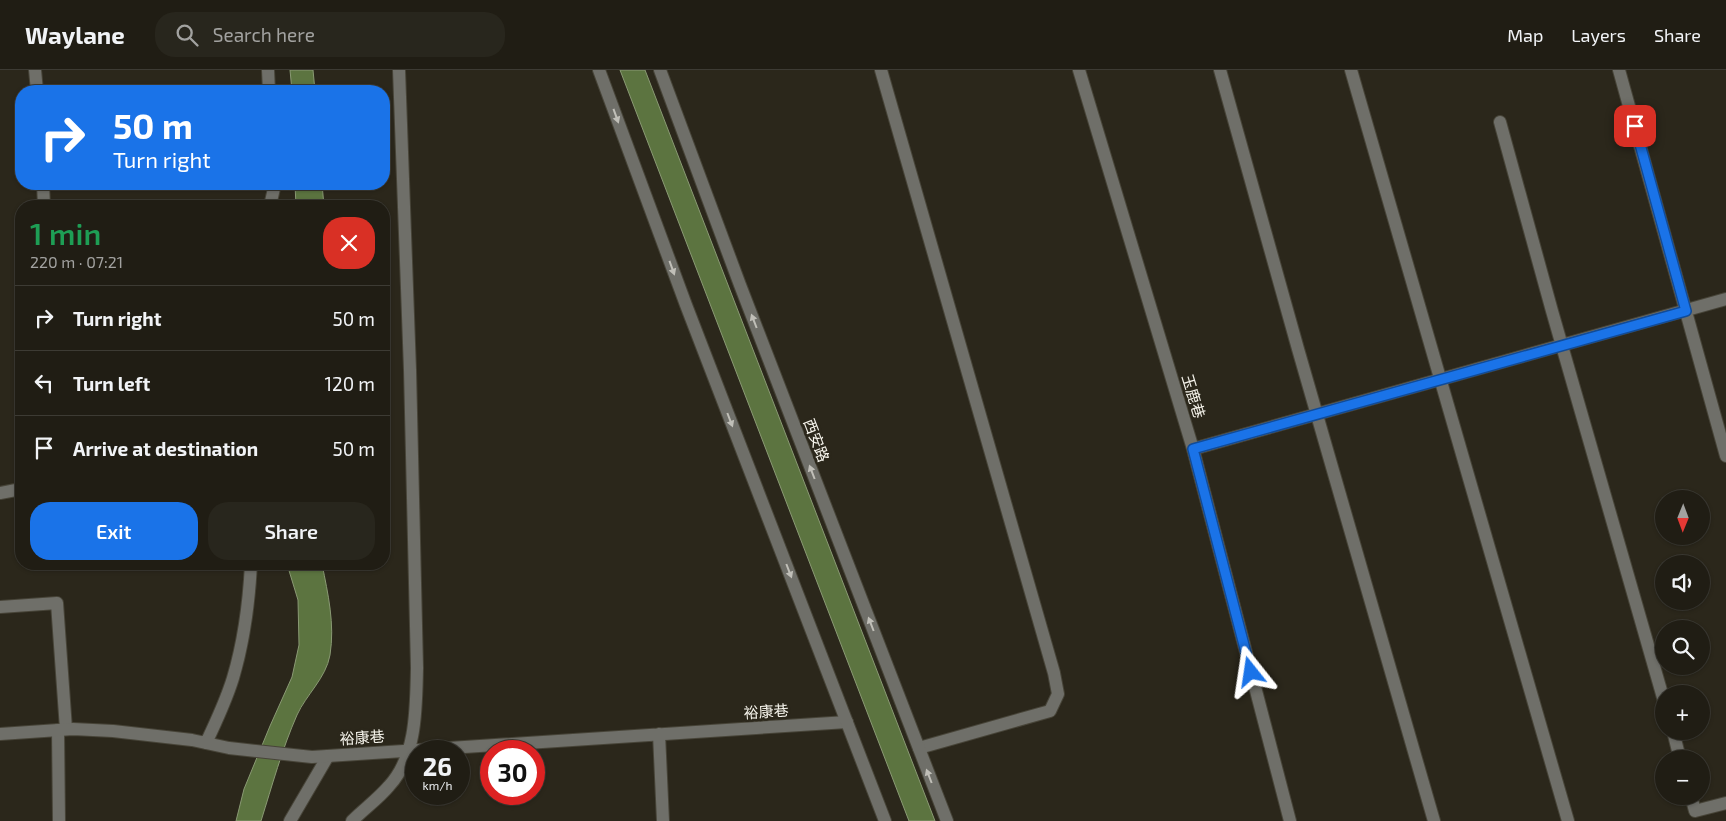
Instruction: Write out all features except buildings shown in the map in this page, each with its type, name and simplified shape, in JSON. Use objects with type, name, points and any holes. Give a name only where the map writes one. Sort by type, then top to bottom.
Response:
[{"type":"street","points":[[35,70],[36,85]]},
{"type":"street","points":[[268,70],[269,85]]},
{"type":"street","points":[[399,70],[410,370],[417,668],[416,706],[411,740]]},
{"type":"street","points":[[599,70],[690,314],[885,821]]},
{"type":"street","name":"西安路","points":[[660,70],[946,821]]},
{"type":"street","points":[[880,70],[1046,645],[1058,694],[1050,711],[919,748]]},
{"type":"street","name":"玉鹿巷","points":[[1079,70],[1193,449],[1290,821]]},
{"type":"street","points":[[1220,70],[1434,821]]},
{"type":"street","points":[[1351,70],[1568,821]]},
{"type":"street","points":[[1619,70],[1726,456]]},
{"type":"street","points":[[1500,122],[1659,685]]},
{"type":"street","points":[[1193,449],[1726,299]]},
{"type":"street","points":[[0,493],[15,490]]},
{"type":"street","points":[[206,743],[221,711],[233,678],[242,643],[251,570]]},
{"type":"street","points":[[0,607],[57,603],[62,730],[59,821]]},
{"type":"street","name":"裕康巷","points":[[470,746],[847,722]]},
{"type":"street","name":"裕康巷","points":[[0,734],[62,730],[122,732],[206,743],[229,748],[312,757],[405,750]]},
{"type":"street","points":[[659,734],[663,821]]},
{"type":"street","points":[[290,821],[328,756]]},
{"type":"street","points":[[352,821],[393,781],[405,761]]},
{"type":"street","points":[[1694,805],[1696,811],[1726,803]]},
{"type":"shaded area","points":[[290,70],[313,70],[314,85],[291,85]]},
{"type":"shaded area","points":[[620,70],[645,70],[935,821],[909,821]]},
{"type":"shaded area","points":[[295,190],[323,190],[323,200],[296,200]]},
{"type":"shaded area","points":[[289,570],[323,570],[332,632],[328,663],[297,715],[277,768],[261,821],[236,821],[244,789],[292,677],[299,645],[298,600]]},
{"type":"route","points":[[1251,672],[1193,449],[1686,311],[1635,126]]}]
